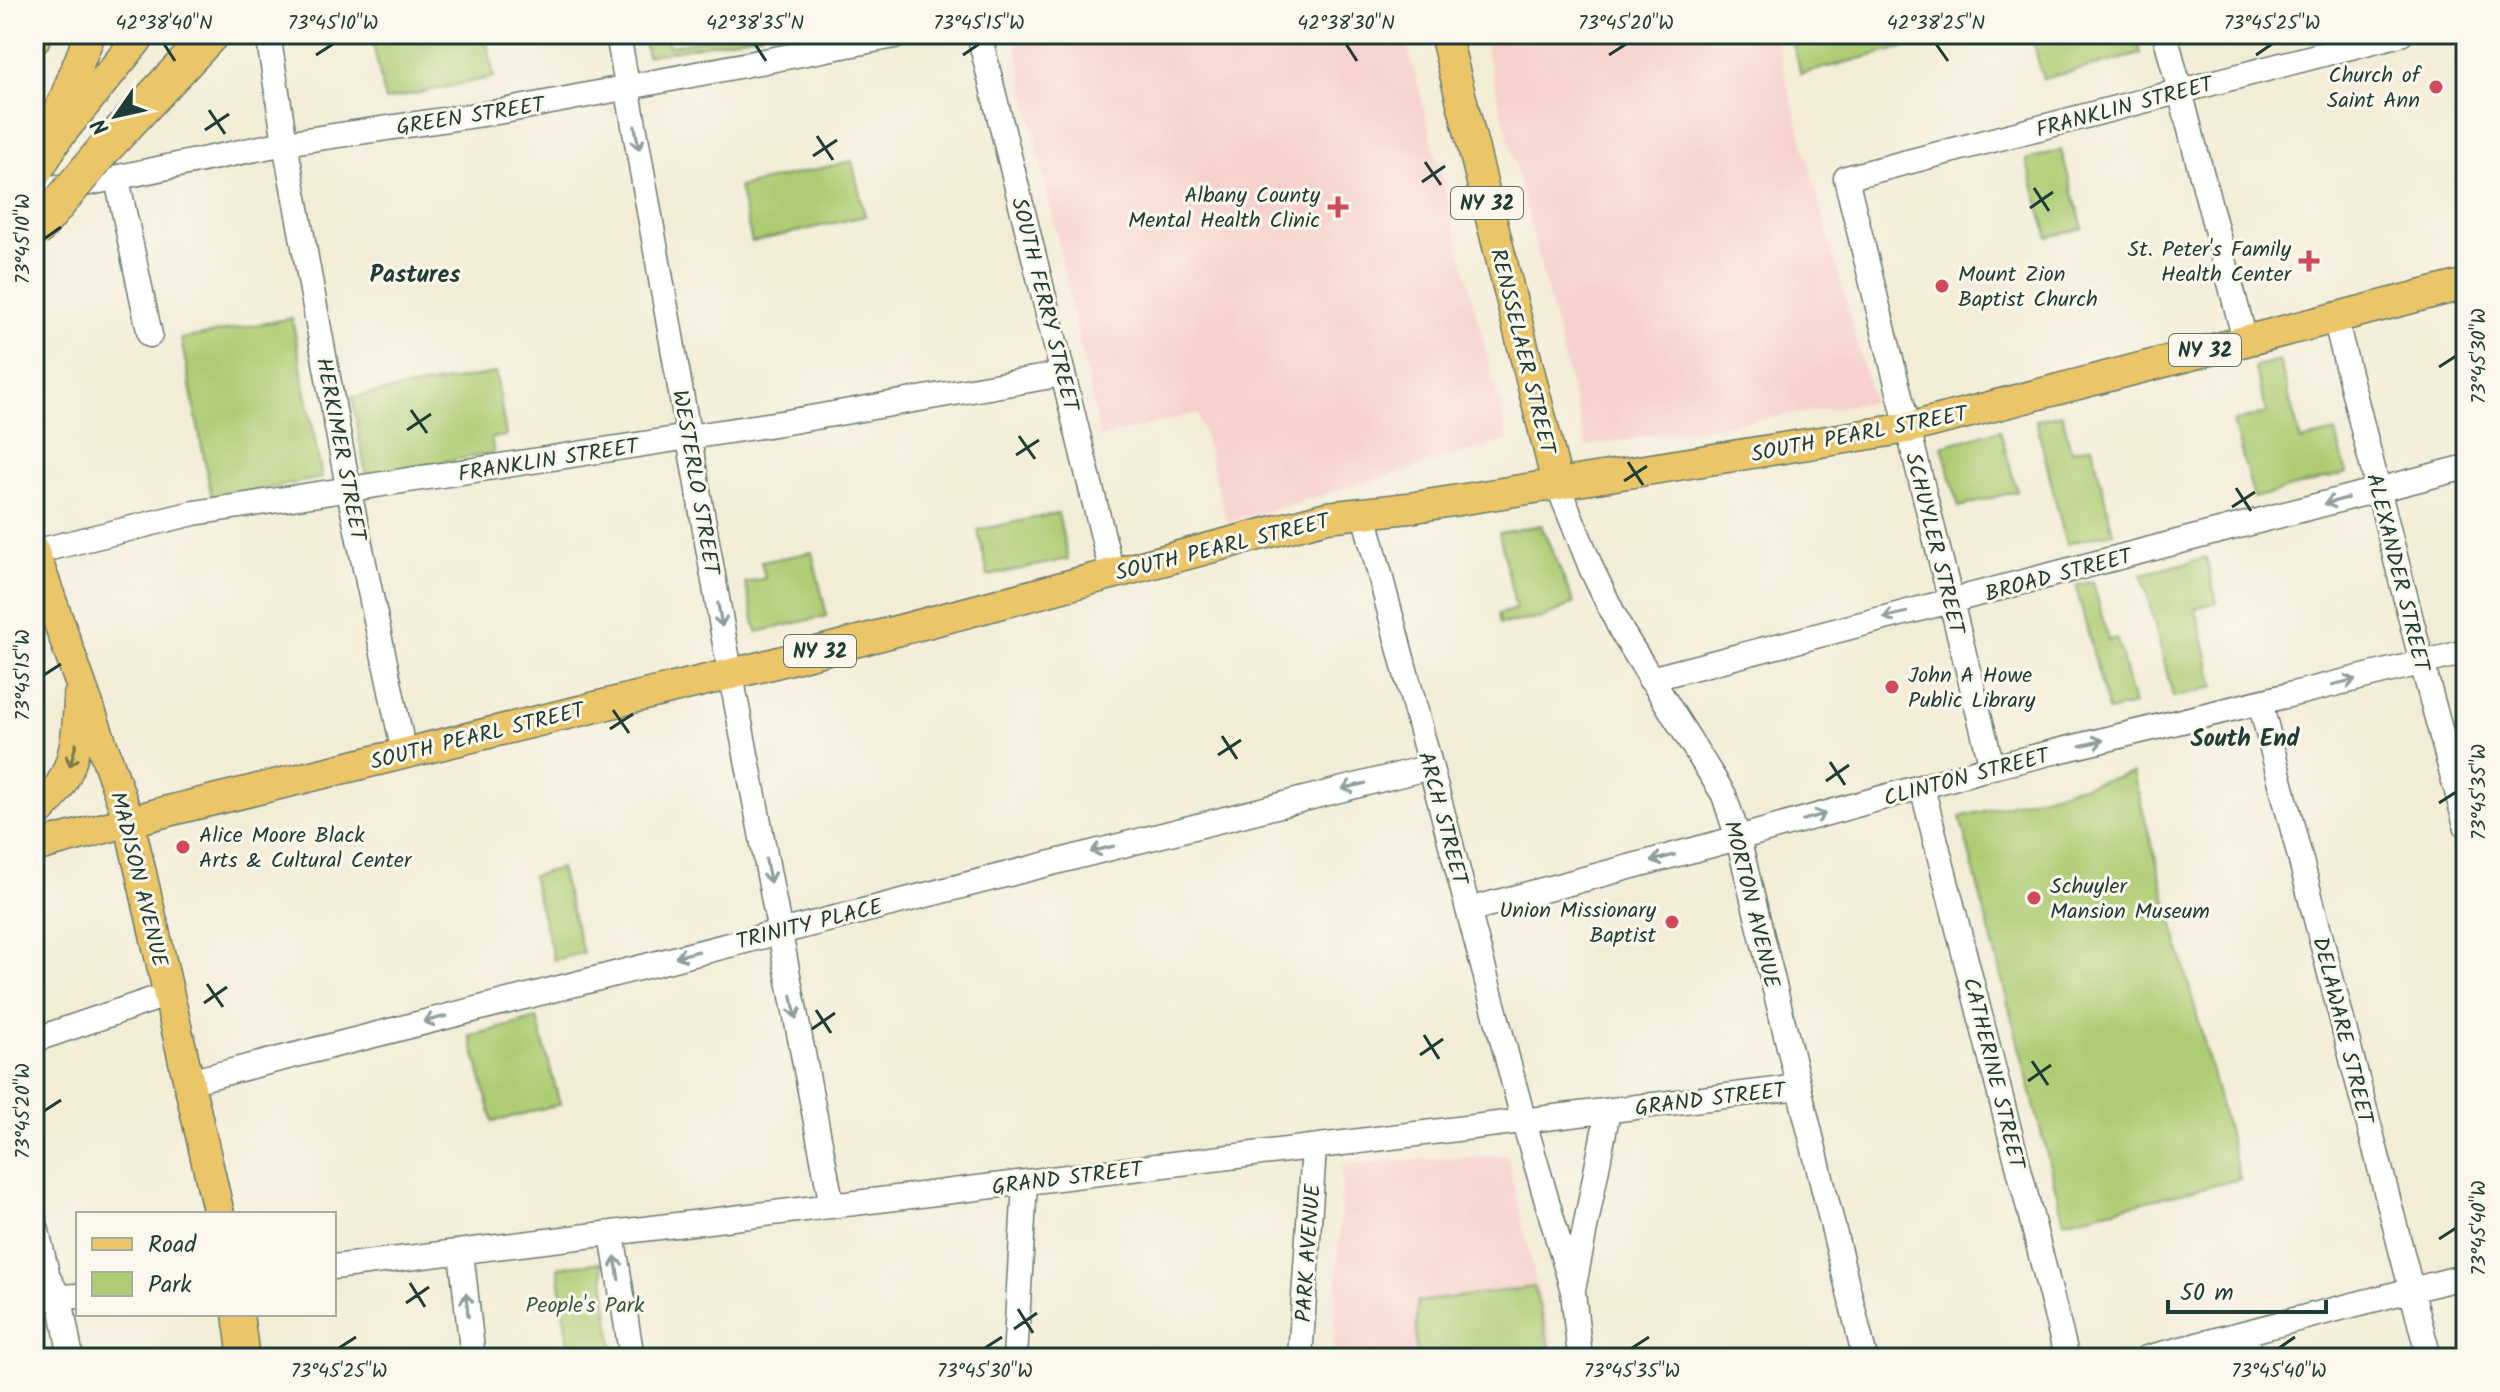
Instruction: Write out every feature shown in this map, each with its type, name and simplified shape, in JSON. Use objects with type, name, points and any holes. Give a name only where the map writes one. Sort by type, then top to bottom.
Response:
[{"type":"highway","points":[[34,233],[105,148],[212,34]]},
{"type":"main road","points":[[34,40],[36,34]]},
{"type":"main road","points":[[34,168],[90,34]]},
{"type":"main road","points":[[34,177],[57,138],[142,34]]},
{"type":"main road","name":"RENSSELAER STREET","points":[[1445,34],[1557,483]]},
{"type":"main road","name":"SOUTH PEARL STREET","points":[[34,847],[731,673],[1327,517],[1364,514],[1908,428],[2466,284]]},
{"type":"main road","name":"MADISON AVENUE","points":[[34,550],[129,821],[219,1212]]},
{"type":"main road","points":[[34,816],[66,778],[78,736],[80,682]]},
{"type":"main road","points":[[238,1316],[244,1358]]},
{"type":"street","name":"HERKIMER STREET","points":[[268,34],[348,487],[404,753]]},
{"type":"street","name":"WESTERLO STREET","points":[[618,34],[731,673],[832,1206]]},
{"type":"street","name":"GREEN STREET","points":[[34,189],[117,179],[285,143],[465,117],[628,88],[793,45],[905,34]]},
{"type":"street","name":"SOUTH FERRY STREET","points":[[979,34],[1112,573]]},
{"type":"street","points":[[2165,34],[2245,340]]},
{"type":"street","name":"FRANKLIN STREET","points":[[1846,178],[2180,92],[2346,41],[2401,34]]},
{"type":"street","name":"SCHUYLER STREET","points":[[1846,178],[1992,767]]},
{"type":"street","points":[[117,179],[150,335]]},
{"type":"street","name":"ALEXANDER STREET","points":[[2335,318],[2466,825]]},
{"type":"street","name":"FRANKLIN STREET","points":[[34,550],[202,512],[348,487],[688,437],[1063,374]]},
{"type":"street","name":"BROAD STREET","points":[[1650,679],[2466,467]]},
{"type":"street","name":"MORTON AVENUE","points":[[1557,483],[1598,583],[1622,632],[1724,795],[1738,838],[1865,1358]]},
{"type":"street","name":"ARCH STREET","points":[[1364,514],[1524,1122],[1573,1291]]},
{"type":"street","name":"CLINTON STREET","points":[[1468,910],[1992,767],[2466,652]]},
{"type":"street","name":"DELAWARE STREET","points":[[2260,702],[2429,1358]]},
{"type":"street","name":"TRINITY PLACE","points":[[189,1082],[1430,767]]},
{"type":"street","name":"CATHERINE STREET","points":[[1922,787],[2067,1358]]},
{"type":"street","points":[[34,1040],[169,994]]},
{"type":"street","name":"GRAND STREET","points":[[336,1267],[1799,1087]]},
{"type":"street","points":[[1580,1358],[1573,1291],[1608,1111]]},
{"type":"street","name":"PARK AVENUE","points":[[1300,1358],[1314,1148]]},
{"type":"street","points":[[1015,1358],[1025,1183]]},
{"type":"street","points":[[34,1218],[48,1278],[69,1297],[71,1358]]},
{"type":"street","points":[[612,1234],[632,1358]]},
{"type":"street","points":[[461,1252],[473,1358]]},
{"type":"street","points":[[2146,1358],[2466,1276]]},
{"type":"street","points":[[34,1298],[69,1297]]},
{"type":"street","points":[[34,1306],[69,1297]]},
{"type":"street","points":[[2245,1333],[2252,1358]]},
{"type":"shaded area","points":[[1027,34],[1405,34],[1509,440],[1227,523],[1198,413],[1100,438],[1014,37]]},
{"type":"shaded area","points":[[1482,34],[1774,34],[1873,402],[1586,446]]},
{"type":"shaded area","points":[[1507,1155],[1557,1358],[1333,1358],[1343,1164]]},
{"type":"green space","points":[[371,34],[485,34],[494,77],[385,100]]},
{"type":"green space","points":[[642,34],[667,34],[669,46],[733,34],[762,34],[647,56]]},
{"type":"green space","points":[[1790,34],[1956,34],[1801,74]]},
{"type":"green space","points":[[2031,34],[2136,34],[2141,54],[2043,79]]},
{"type":"green space","points":[[2265,34],[2310,34],[2268,45]]},
{"type":"green space","points":[[2061,150],[2083,228],[2048,237],[2026,160]]},
{"type":"green space","points":[[852,161],[865,216],[752,242],[739,187]]},
{"type":"green space","points":[[292,318],[322,478],[212,499],[181,339]]},
{"type":"green space","points":[[2279,360],[2301,441],[2335,432],[2347,473],[2254,498],[2233,422],[2267,413],[2254,367]]},
{"type":"green space","points":[[496,373],[506,436],[491,438],[494,453],[366,475],[352,397]]},
{"type":"green space","points":[[2062,414],[2071,451],[2092,446],[2113,532],[2066,544],[2036,420]]},
{"type":"green space","points":[[2000,430],[2017,491],[1959,507],[1942,446]]},
{"type":"green space","points":[[1058,513],[1068,559],[988,576],[978,530]]},
{"type":"green space","points":[[1541,525],[1574,603],[1544,618],[1500,624],[1498,614],[1516,609],[1499,533]]},
{"type":"green space","points":[[812,552],[827,616],[757,632],[745,583],[765,578],[761,562]]},
{"type":"green space","points":[[2206,558],[2217,602],[2196,608],[2215,687],[2173,697],[2142,574]]},
{"type":"green space","points":[[2093,581],[2108,640],[2117,638],[2134,705],[2108,711],[2076,586]]},
{"type":"green space","points":[[2133,773],[2240,1179],[2064,1221],[1960,817]]},
{"type":"green space","points":[[560,868],[583,953],[554,960],[532,876]]},
{"type":"green space","points":[[537,1018],[560,1104],[493,1122],[470,1036]]},
{"type":"green space","name":"People's Park","points":[[602,1262],[617,1358],[581,1358],[579,1345],[568,1346],[558,1267]]},
{"type":"green space","points":[[1534,1287],[1550,1347],[1549,1358],[1416,1358],[1417,1302]]},
{"type":"place","name":"Church of Saint Ann","points":[[2436,87]]},
{"type":"place","name":"Albany County Mental Health Clinic","points":[[1338,207]]},
{"type":"place","name":"St. Peter's Family Health Center","points":[[2309,261]]},
{"type":"place","name":"Mount Zion Baptist Church","points":[[1942,286]]},
{"type":"place","name":"John A Howe Public Library","points":[[1892,687]]},
{"type":"place","name":"Alice Moore Black Arts & Cultural Center","points":[[183,847]]},
{"type":"place","name":"Schuyler Mansion Museum","points":[[2034,898]]},
{"type":"place","name":"Union Missionary Baptist","points":[[1672,922]]},
{"type":"district","name":"Pastures","points":[[415,274]]},
{"type":"district","name":"South End","points":[[2245,738]]}]
